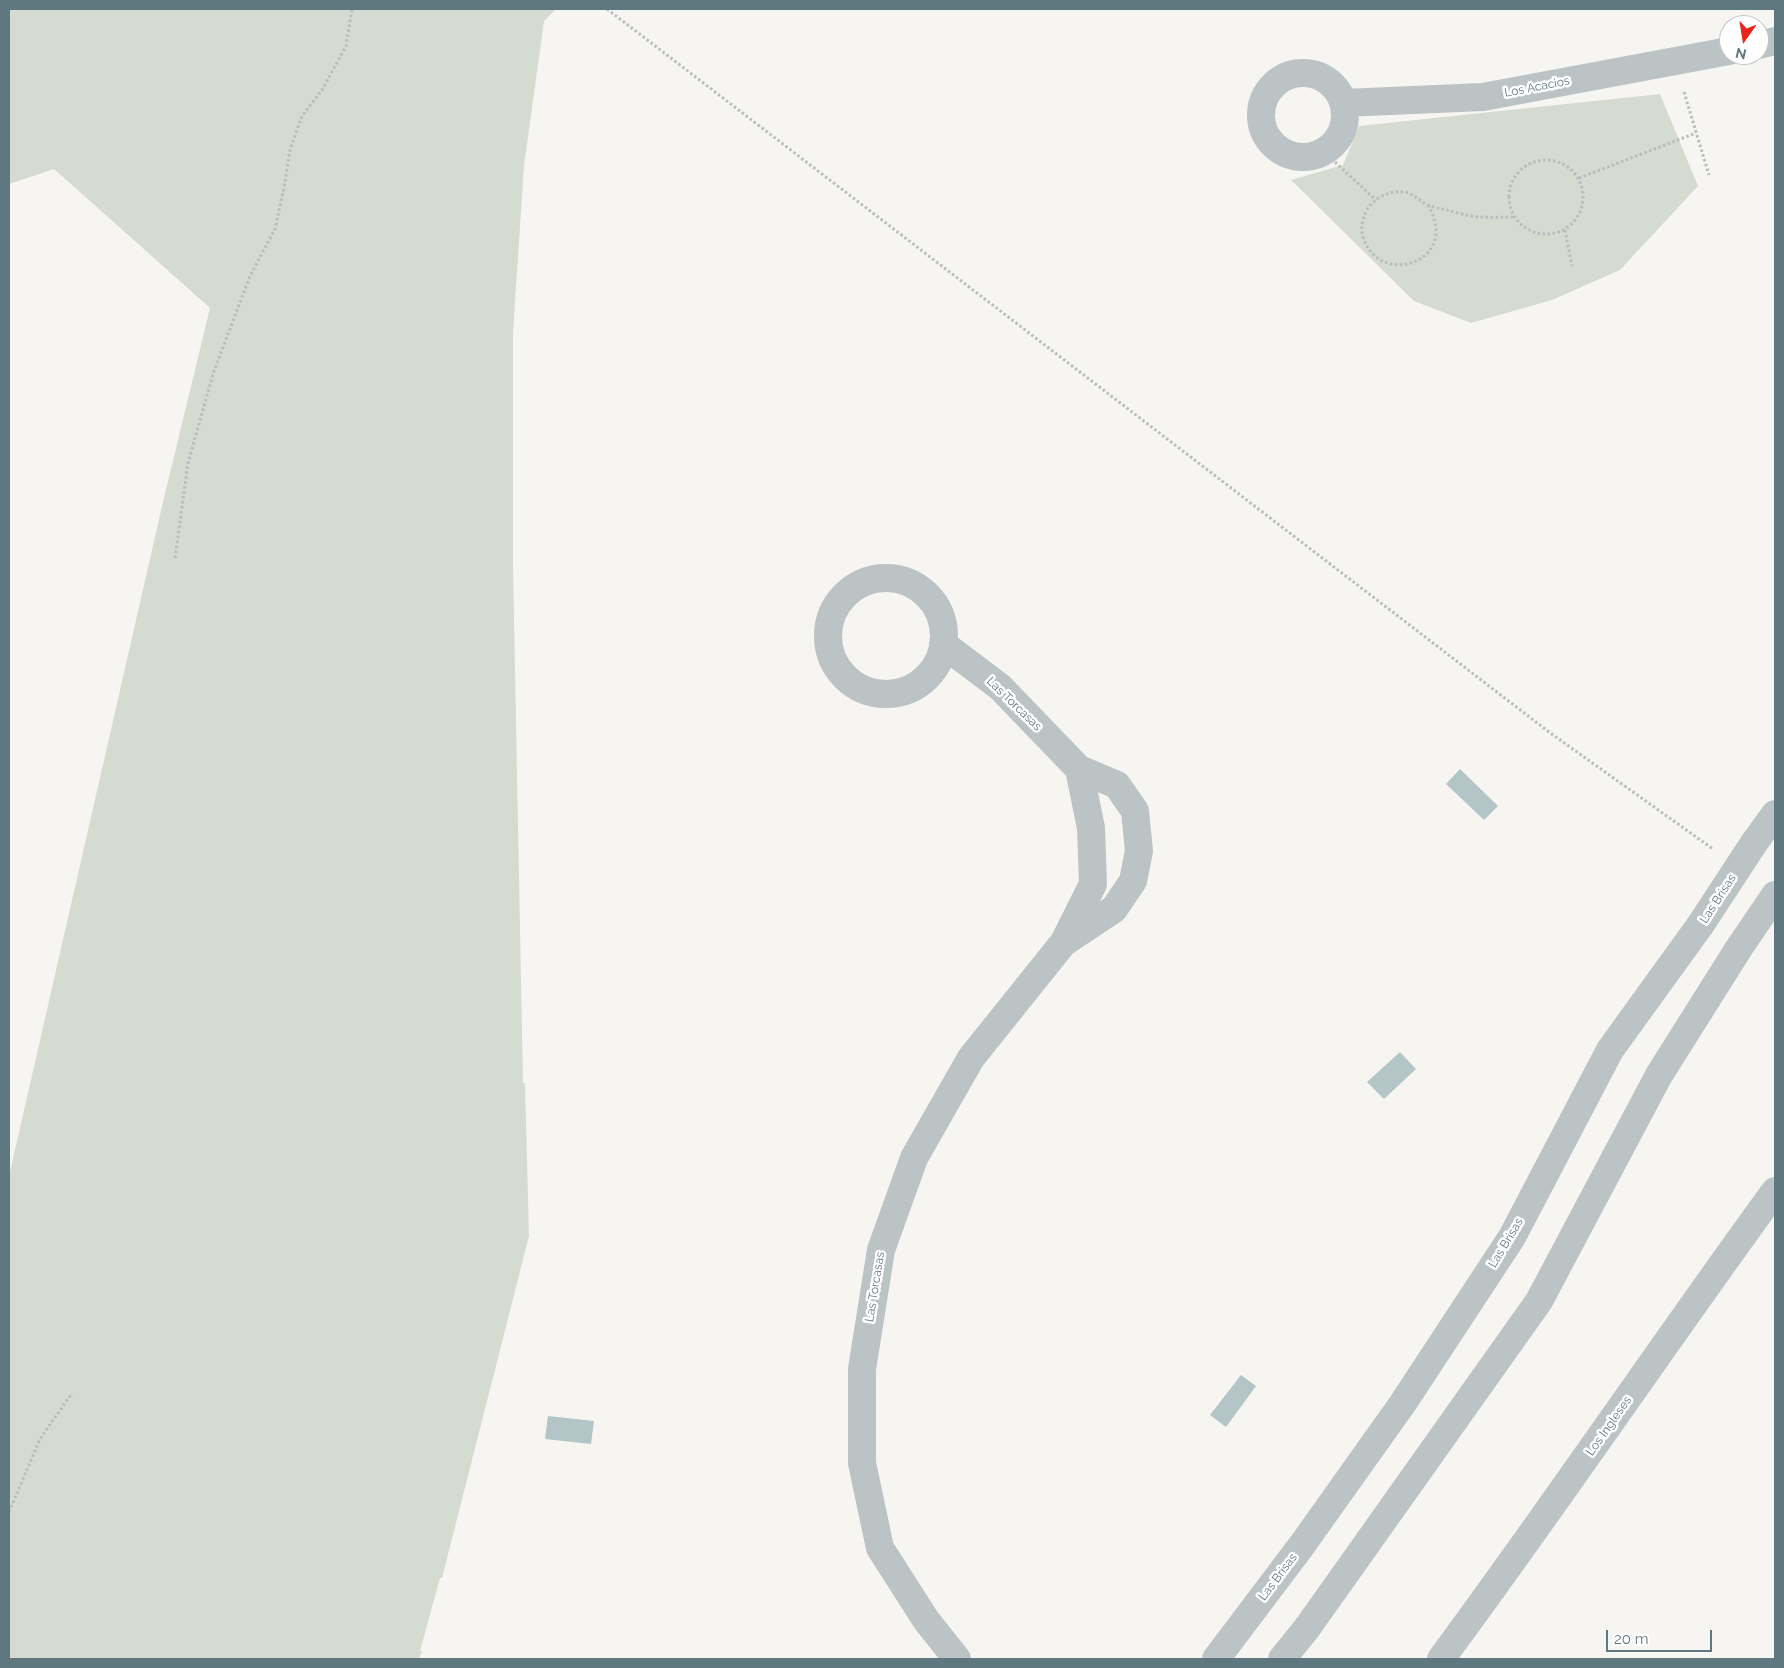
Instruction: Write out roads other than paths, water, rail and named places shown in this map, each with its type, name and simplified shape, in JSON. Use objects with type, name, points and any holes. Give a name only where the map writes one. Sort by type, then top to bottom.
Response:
[{"type":"street","name":"Los Acacios","points":[[1343,102],[1483,97],[1719,53]]},
{"type":"street","points":[[1307,73],[1322,77],[1337,90],[1343,102],[1345,121],[1340,135],[1324,152],[1316,155],[1301,157],[1286,154],[1269,140],[1262,122],[1261,108],[1273,86],[1280,80],[1294,74],[1307,73]]},
{"type":"street","points":[[884,578],[904,582],[925,594],[937,609],[942,624],[943,644],[936,665],[923,681],[904,691],[884,694],[858,687],[842,674],[831,657],[827,642],[829,622],[838,603],[845,595],[862,583],[884,578]]},
{"type":"street","name":"Las Torcasas","points":[[943,644],[1000,687],[1079,769],[1117,785],[1135,811],[1139,851],[1133,881],[1114,909],[1064,942]]},
{"type":"street","name":"Las Torcasas","points":[[957,1659],[926,1620],[880,1548],[862,1463],[862,1369],[881,1250],[914,1158],[971,1058],[1064,942],[1093,884],[1091,828],[1079,769]]},
{"type":"street","name":"Las Brisas","points":[[1216,1659],[1302,1545],[1403,1403],[1512,1237],[1610,1050],[1701,924],[1775,814]]},
{"type":"street","points":[[1282,1659],[1307,1628],[1539,1301],[1659,1076],[1739,948],[1775,895]]},
{"type":"street","name":"Los Ingleses","points":[[1441,1659],[1517,1556],[1689,1309],[1775,1191]]}]
